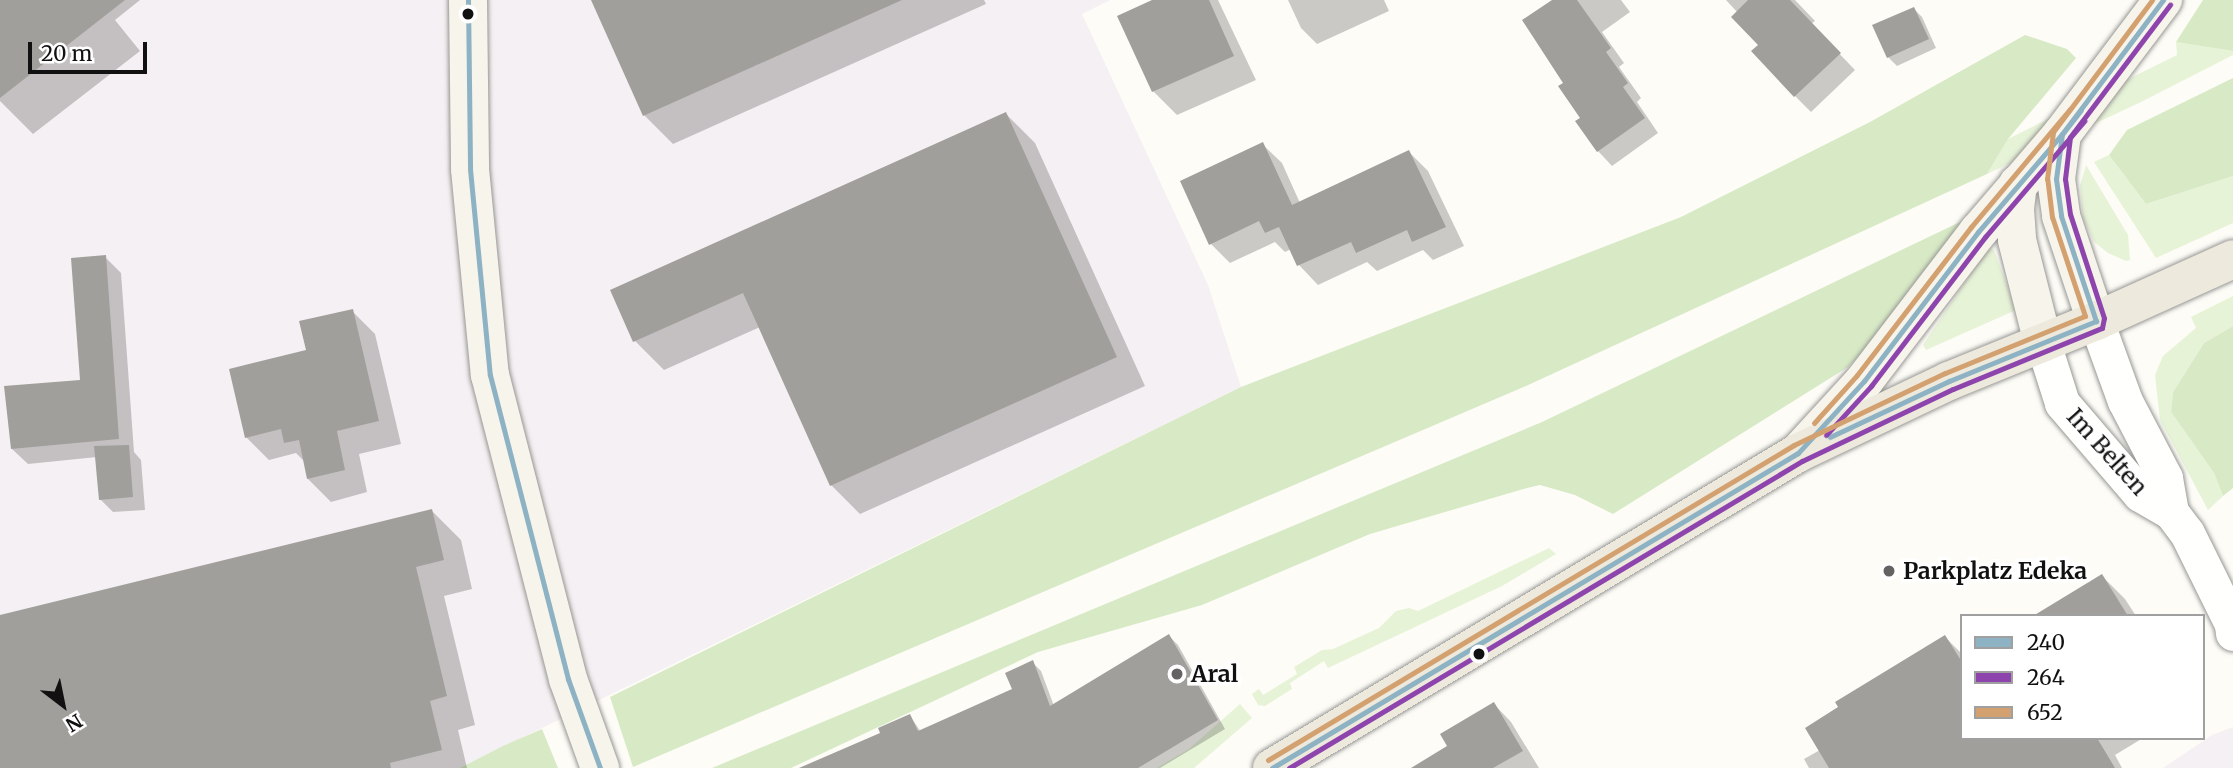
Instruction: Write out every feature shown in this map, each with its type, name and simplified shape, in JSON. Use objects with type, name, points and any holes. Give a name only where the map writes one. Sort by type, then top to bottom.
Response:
[{"type":"main road","points":[[468,0],[470,169],[490,375],[568,679],[600,768]]},
{"type":"main road","points":[[1798,453],[1864,381],[2018,184],[2062,134],[2163,0]]},
{"type":"main road","points":[[2062,134],[2056,179],[2061,216],[2095,321]]},
{"type":"main road","points":[[2018,184],[2015,209],[2017,240],[2043,343]]},
{"type":"main road","points":[[1285,765],[1798,453],[1949,381],[2095,321],[2233,259]]},
{"type":"street","name":"Im Belten","points":[[2095,321],[2121,393],[2165,478],[2171,512]]},
{"type":"street","name":"Im Belten","points":[[2043,343],[2062,403],[2140,494],[2171,512],[2187,533],[2232,624],[2233,634]]},
{"type":"shaded area","points":[[0,0],[1110,0],[1082,14],[1208,285],[1241,387],[460,768],[0,768]]},
{"type":"shaded area","points":[[2233,727],[2233,768],[2163,768],[2205,740]]},
{"type":"green space","points":[[2203,0],[2233,0],[2233,51],[2176,42]]},
{"type":"green space","points":[[2025,35],[2067,49],[2076,58],[2008,139],[1987,174],[1526,386],[633,767],[610,697],[1241,387],[1681,217],[1870,122]]},
{"type":"green space","points":[[2176,42],[2233,51],[2233,55],[2141,102],[1987,174],[2008,139],[2177,55]]},
{"type":"green space","points":[[2233,78],[2233,176],[2146,204],[2109,155],[2127,130]]},
{"type":"green space","points":[[2109,155],[2146,204],[2233,176],[2233,223],[2156,258],[2094,162]]},
{"type":"green space","points":[[2086,165],[2128,235],[2130,260],[2126,261],[2108,253],[2094,242],[2083,218],[2080,186]]},
{"type":"green space","points":[[1962,221],[1899,317],[1848,367],[1613,514],[1575,495],[1540,485],[1527,488],[1370,534],[1202,605],[1038,652],[791,768],[712,768],[1542,422]]},
{"type":"green space","points":[[1988,248],[1994,250],[2016,310],[1926,350],[1923,345]]},
{"type":"green space","points":[[2233,296],[2233,326],[2204,343],[2173,392],[2171,412],[2214,473],[2223,496],[2208,510],[2160,420],[2155,375],[2163,356],[2196,328],[2191,317]]},
{"type":"green space","points":[[2233,326],[2233,488],[2223,496],[2214,473],[2171,412],[2173,392],[2204,343]]},
{"type":"green space","points":[[1549,548],[1556,554],[1502,586],[1328,668],[1324,661],[1290,683],[1292,689],[1265,706],[1258,705],[1252,694],[1259,689],[1263,695],[1297,674],[1294,667],[1322,650],[1333,649],[1379,628],[1396,611],[1409,608],[1418,611]]},
{"type":"green space","points":[[1240,704],[1252,718],[1194,768],[1157,768],[1189,749]]},
{"type":"green space","points":[[542,729],[558,768],[460,768],[503,746]]},
{"type":"building","points":[[0,0],[125,0],[0,98]]},
{"type":"building","points":[[591,0],[902,0],[643,116]]},
{"type":"building","points":[[1152,0],[1209,0],[1234,56],[1152,92],[1117,16]]},
{"type":"building","points":[[1552,0],[1577,0],[1611,48],[1606,52],[1628,83],[1623,87],[1645,118],[1597,152],[1575,121],[1580,118],[1558,86],[1563,83],[1522,20]]},
{"type":"building","points":[[1748,0],[1790,0],[1841,53],[1794,97],[1751,51],[1758,45],[1731,17]]},
{"type":"building","points":[[1914,7],[1929,39],[1887,58],[1872,25]]},
{"type":"building","points":[[1006,112],[1117,357],[830,486],[743,293],[633,342],[610,290]]},
{"type":"building","points":[[1263,142],[1292,205],[1409,150],[1446,227],[1412,242],[1407,230],[1356,253],[1351,242],[1297,266],[1279,227],[1265,233],[1259,221],[1209,245],[1180,181]]},
{"type":"building","points":[[106,255],[119,439],[11,449],[4,386],[80,380],[71,258]]},
{"type":"building","points":[[353,309],[379,421],[337,431],[345,470],[307,479],[299,440],[284,443],[281,429],[245,438],[229,369],[306,350],[299,321]]},
{"type":"building","points":[[129,445],[133,497],[99,500],[94,446]]},
{"type":"building","points":[[432,509],[444,560],[416,567],[447,696],[430,701],[442,750],[390,763],[391,768],[0,768],[0,615]]},
{"type":"building","points":[[2102,574],[2127,614],[2036,614]]},
{"type":"building","points":[[1169,634],[1218,720],[1138,768],[799,768],[880,733],[878,728],[910,714],[918,731],[1012,689],[1005,673],[1033,660],[1050,706]]},
{"type":"building","points":[[1945,635],[1960,659],[1960,740],[2098,740],[2115,768],[1829,768],[1805,728],[1838,707],[1835,702]]},
{"type":"building","points":[[1494,702],[1523,751],[1493,768],[1411,768],[1447,746],[1440,734]]},
{"type":"transit line","name":"240","points":[[468,0],[470,169],[490,375],[568,679],[600,768]]},
{"type":"transit line","name":"652","points":[[1268,760],[1794,445],[1945,373],[2085,316],[2052,217],[2047,179],[2053,132],[2152,0]]},
{"type":"transit line","name":"240","points":[[1272,768],[1798,453],[1864,381],[1978,232],[2062,134],[2163,0]]},
{"type":"transit line","name":"264","points":[[1289,768],[1802,461],[1953,389],[2102,328],[2104,318],[2070,214],[2065,179],[2070,137],[2170,5]]},
{"type":"transit line","name":"652","points":[[1814,423],[1857,375],[1971,227],[2070,109]]},
{"type":"transit line","name":"240","points":[[2081,110],[2062,134],[2056,179],[2061,216],[2096,321]]},
{"type":"transit line","name":"264","points":[[1826,435],[1871,386],[1985,237],[2084,121]]},
{"type":"transit line","name":"240","points":[[1830,437],[1949,381],[2096,321]]},
{"type":"place","name":"Parkplatz Edeka","points":[[1889,571]]},
{"type":"place","name":"Aral","points":[[1177,674]]}]
